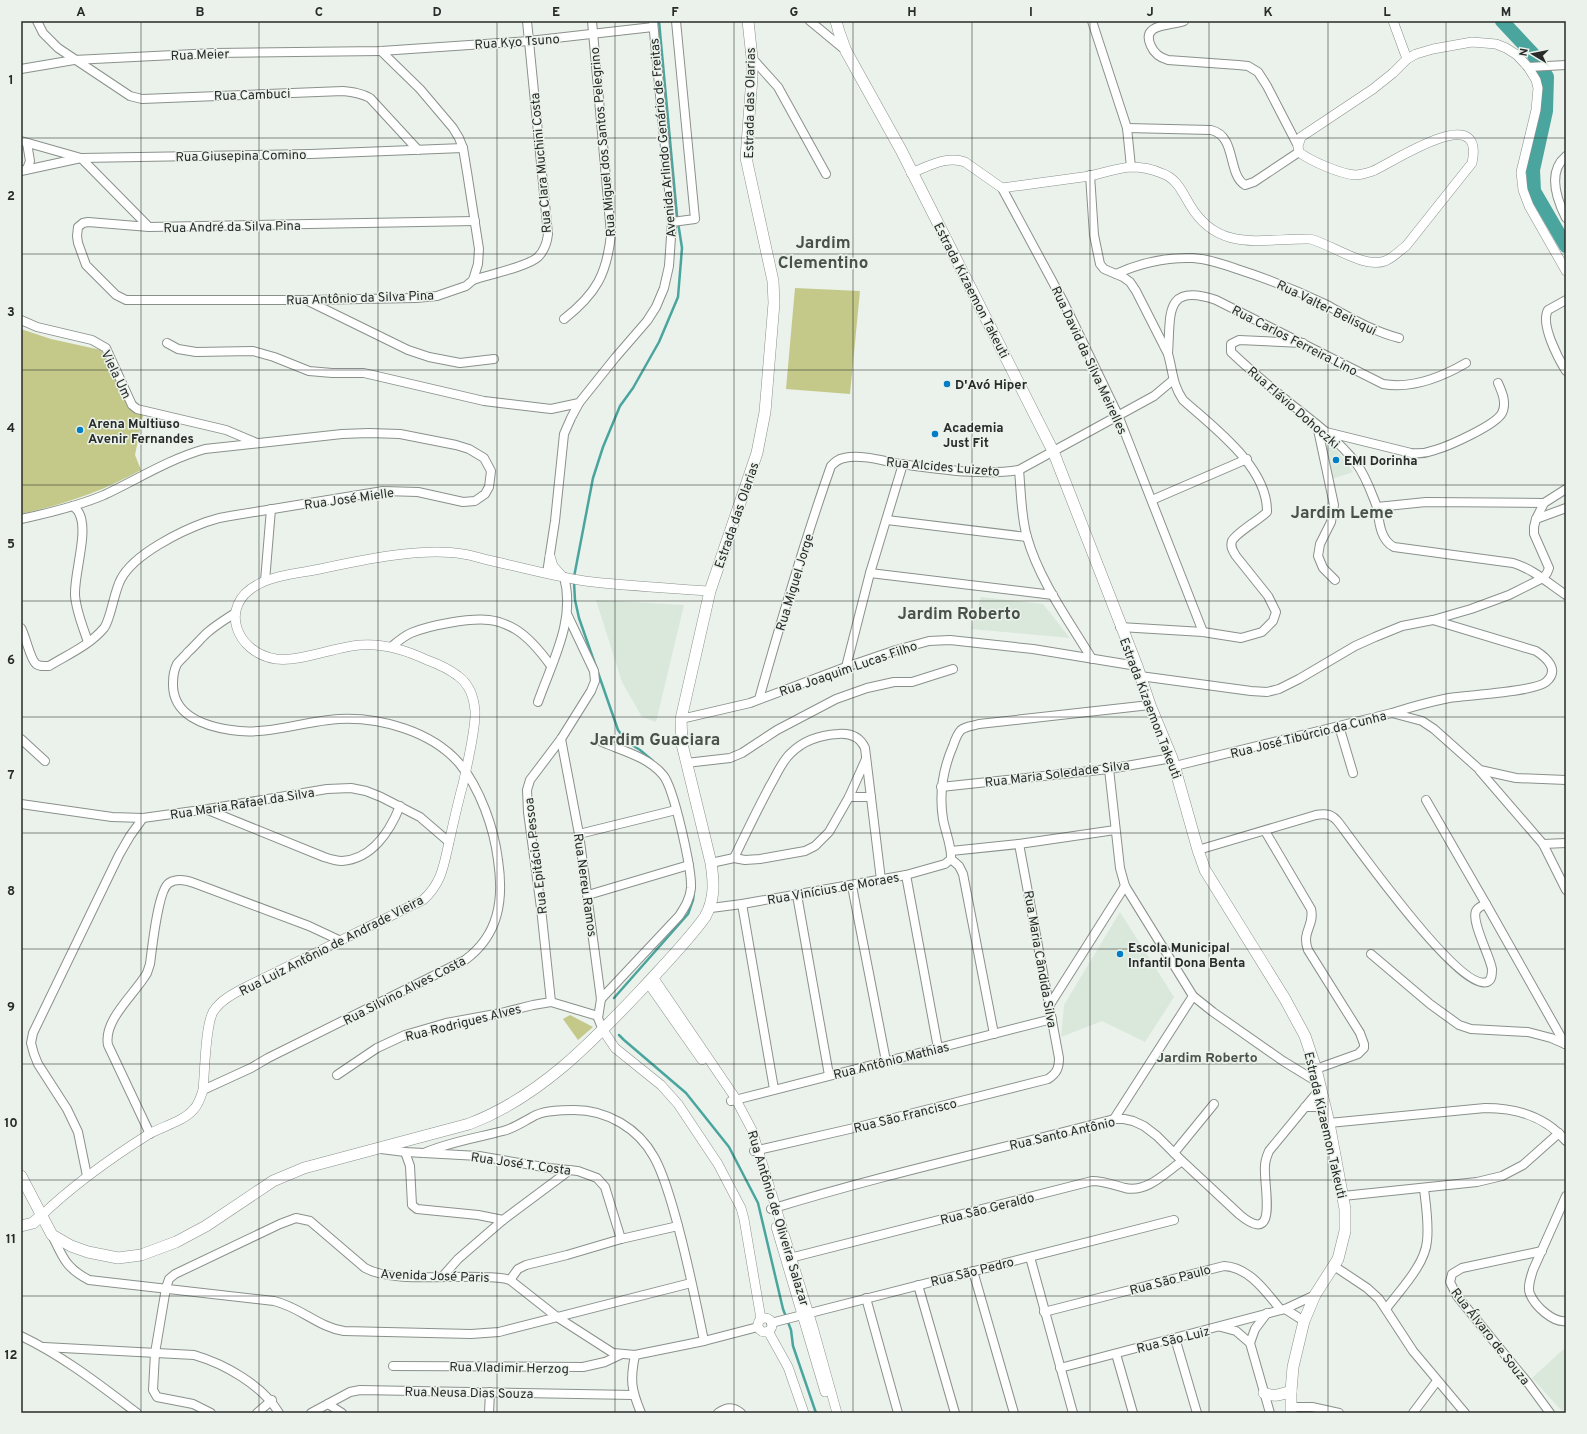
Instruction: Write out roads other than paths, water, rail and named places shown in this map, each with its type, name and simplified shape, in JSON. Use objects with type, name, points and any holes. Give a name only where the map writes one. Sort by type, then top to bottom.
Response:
[{"type":"main road","name":"Estrada das Olarias","points":[[52,1235],[70,1246],[98,1255],[118,1258],[140,1255],[176,1242],[200,1229],[280,1177],[304,1168],[469,1124],[495,1113],[533,1090],[562,1068],[603,1030],[699,926],[710,908],[714,880],[682,744],[681,720],[710,591],[757,454],[764,412],[774,304],[772,281],[746,158],[751,100],[752,58],[748,21]]},
{"type":"main road","name":"Estrada Kizaemon Takeuti","points":[[836,21],[838,32],[846,51],[901,150],[911,173],[1053,452],[1150,705],[1174,762],[1198,850],[1205,870],[1298,1022],[1305,1036],[1316,1069],[1329,1123],[1346,1218],[1343,1244],[1334,1266],[1315,1294],[1304,1321],[1293,1368],[1290,1391],[1291,1410]]},
{"type":"main road","points":[[21,1176],[52,1235]]},
{"type":"main road","points":[[21,1226],[33,1223],[41,1216]]},
{"type":"main road","points":[[1264,1393],[1271,1396],[1279,1396],[1290,1391]]},
{"type":"street","name":"Rua Cambuci","points":[[37,21],[43,33],[58,48],[130,96],[142,99],[343,91],[356,92],[370,98],[418,150]]},
{"type":"street","name":"Rua Clara Muchini Costa","points":[[473,280],[527,263],[537,258],[544,250],[547,242],[548,234],[527,21]]},
{"type":"street","name":"Rua Miguel dos Santos Pelegrino","points":[[564,318],[592,293],[601,278],[609,256],[611,234],[592,21]]},
{"type":"street","name":"Avenida Arlindo Genário de Freitas","points":[[674,222],[692,220],[676,21]]},
{"type":"street","points":[[743,21],[749,34]]},
{"type":"street","points":[[810,21],[846,51]]},
{"type":"street","points":[[1092,21],[1127,128],[1131,167]]},
{"type":"street","points":[[1002,188],[1090,176],[1131,167],[1146,168],[1174,179],[1198,217],[1208,228],[1223,236],[1241,240],[1310,239],[1320,241],[1365,261],[1382,262],[1406,246],[1472,163],[1474,145],[1468,137],[1462,135],[1447,136],[1425,143],[1373,170],[1355,175],[1306,158],[1299,149],[1267,86],[1255,69],[1248,66],[1168,60],[1162,58],[1153,50],[1149,40],[1150,32],[1160,26],[1184,21]]},
{"type":"street","points":[[1393,21],[1407,60]]},
{"type":"street","name":"Rua Kyo Tsuno","points":[[381,51],[593,35],[653,24]]},
{"type":"street","name":"Avenida Arlindo Genário de Freitas","points":[[546,566],[564,434],[579,404],[615,358],[647,321],[656,307],[664,288],[669,266],[674,222],[653,24]]},
{"type":"street","points":[[1127,128],[1211,130],[1218,132],[1225,138],[1240,180],[1245,185],[1258,180],[1299,149],[1301,137],[1304,134],[1373,89],[1416,54],[1433,49],[1472,42],[1496,44],[1517,55],[1528,67],[1536,80],[1538,94],[1536,110],[1521,172],[1523,190],[1529,206],[1566,271]]},
{"type":"street","name":"Rua Meier","points":[[21,69],[74,60],[214,53],[381,51]]},
{"type":"street","points":[[381,51],[420,89],[454,128],[463,148],[479,249],[478,264],[473,280]]},
{"type":"street","points":[[752,58],[778,87],[826,174]]},
{"type":"street","points":[[1528,67],[1562,66]]},
{"type":"street","points":[[24,142],[30,161],[24,170]]},
{"type":"street","name":"Rua André da Silva Pina","points":[[24,142],[81,158],[149,227],[475,221]]},
{"type":"street","name":"Rua Giusepina Comino","points":[[24,170],[81,158],[311,154],[463,148]]},
{"type":"street","points":[[1566,156],[1557,169],[1555,184],[1557,198],[1566,218]]},
{"type":"street","name":"Rua David da Silva Meirelles","points":[[911,173],[943,161],[960,160],[1002,188],[1063,302],[1118,415],[1203,632]]},
{"type":"street","points":[[1090,176],[1094,235],[1101,266],[1126,279],[1136,291],[1168,354],[1171,363],[1173,380],[1177,391],[1183,400],[1234,445],[1247,459],[1262,488],[1267,505],[1267,512],[1233,540],[1232,550],[1268,596],[1276,612],[1275,618],[1262,632],[1241,638],[1203,632],[1120,626]]},
{"type":"street","name":"Rua Antônio da Silva Pina","points":[[149,227],[88,222],[83,223],[78,227],[78,244],[86,265],[116,295],[126,300],[307,300],[416,298],[437,296],[466,286],[473,280]]},
{"type":"street","name":"Rua Valter Belisqui","points":[[1116,274],[1146,263],[1167,259],[1195,258],[1212,261],[1260,276],[1294,289],[1371,329],[1399,338]]},
{"type":"street","name":"Rua Carlos Ferreira Lino","points":[[1168,354],[1169,318],[1172,307],[1178,300],[1194,294],[1216,300],[1383,384],[1395,386],[1428,380],[1466,363]]},
{"type":"street","points":[[307,300],[408,350],[430,357],[460,363],[494,359]]},
{"type":"street","points":[[1566,300],[1548,310],[1546,320],[1556,354],[1566,371]]},
{"type":"street","name":"Viela Um","points":[[21,320],[37,327],[92,340],[106,348],[132,405],[137,409],[226,430],[258,444]]},
{"type":"street","name":"Rua Flávio Dohoczki","points":[[1303,343],[1239,340],[1231,344],[1230,349],[1231,352],[1263,381],[1326,431],[1356,463],[1364,476],[1377,507],[1380,526],[1385,541],[1394,547],[1512,563],[1524,566],[1565,594]]},
{"type":"street","points":[[167,343],[178,349],[196,352],[253,351],[274,357],[309,371],[364,373],[484,401],[551,409],[579,404]]},
{"type":"street","points":[[1053,452],[1154,396],[1173,380]]},
{"type":"street","points":[[1326,431],[1411,453],[1419,454],[1436,450],[1476,432],[1498,419],[1504,405],[1504,399],[1498,383]]},
{"type":"street","points":[[1317,425],[1334,505],[1331,522],[1320,544],[1318,556],[1323,568],[1335,580]]},
{"type":"street","name":"Rua José Mielle","points":[[21,519],[73,506],[103,495],[186,454],[205,449],[342,434],[400,434],[456,445],[469,449],[484,458],[491,471],[489,487],[484,494],[475,501],[463,502],[418,492],[383,491],[230,516],[207,521],[190,528],[144,554],[129,567],[115,591],[106,626],[96,637],[49,666],[41,666],[35,663],[30,653],[28,641],[21,628]]},
{"type":"street","name":"Rua Alcides Luizeto","points":[[831,466],[838,460],[860,457],[903,464],[985,473],[1003,473],[1019,470],[1053,452]]},
{"type":"street","points":[[1152,500],[1247,459]]},
{"type":"street","points":[[846,667],[870,573],[903,464]]},
{"type":"street","name":"Rua Miguel Jorge","points":[[759,699],[777,635],[831,466]]},
{"type":"street","points":[[1019,470],[1027,537],[1040,570],[1053,595],[1092,659]]},
{"type":"street","points":[[1543,578],[1549,568],[1534,534],[1536,519],[1544,504],[1566,489]]},
{"type":"street","points":[[1377,507],[1426,502],[1544,504]]},
{"type":"street","points":[[73,506],[79,513],[82,534],[75,579],[75,596],[79,616],[88,642]]},
{"type":"street","points":[[1536,519],[1566,508]]},
{"type":"street","points":[[265,581],[271,509]]},
{"type":"street","points":[[887,520],[1027,537]]},
{"type":"street","points":[[235,614],[238,605],[248,591],[265,581],[359,561],[434,552],[464,554],[553,566],[564,577],[567,589],[568,614],[564,630],[538,702]]},
{"type":"street","points":[[546,566],[564,577],[583,580],[710,591]]},
{"type":"street","points":[[870,573],[1053,595]]},
{"type":"street","name":"Rua Joaquim Lucas Filho","points":[[681,720],[759,699],[846,667],[908,647],[939,640],[1026,648],[1092,659],[1138,671],[1267,692],[1279,689],[1299,679],[1375,636],[1402,626],[1433,620],[1471,609],[1509,595],[1543,578]]},
{"type":"street","name":"Rua Luiz Antônio de Andrade Vieira","points":[[41,1216],[87,1176],[150,1134],[182,1119],[194,1109],[203,1090],[210,1025],[213,1012],[226,998],[423,900],[430,894],[439,880],[445,865],[465,773],[475,711],[473,697],[468,687],[458,675],[423,658],[391,647],[358,645],[287,659],[264,656],[244,643],[238,632],[235,614]]},
{"type":"street","name":"Rua Silvino Alves Costa","points":[[203,1090],[251,1068],[268,1058],[465,960],[481,946],[494,925],[499,903],[500,872],[496,847],[489,821],[481,800],[460,764],[436,744],[410,732],[382,723],[357,719],[242,732],[204,724],[190,717],[179,705],[173,694],[174,675],[178,663],[208,631],[235,614]]},
{"type":"street","name":"Rua Epitácio Pessoa","points":[[551,1002],[527,799],[530,780],[561,739],[591,691],[595,681],[594,671],[568,614]]},
{"type":"street","points":[[391,647],[411,633],[456,622],[490,620],[502,623],[520,632],[536,646],[551,666]]},
{"type":"street","points":[[1392,713],[1421,704],[1450,698],[1529,688],[1546,682],[1551,675],[1552,668],[1549,660],[1536,651],[1433,620]]},
{"type":"street","points":[[686,763],[730,758],[742,753],[777,730],[836,699],[867,688],[894,682],[912,682],[953,669]]},
{"type":"street","points":[[994,1034],[963,874],[951,855],[943,817],[941,787],[944,771],[958,734],[962,729],[979,724],[1150,705]]},
{"type":"street","name":"Rua José Tibúrcio da Cunha","points":[[1174,762],[1392,713],[1422,721],[1434,729],[1480,770],[1516,778],[1566,780]]},
{"type":"street","points":[[1339,726],[1353,773]]},
{"type":"street","points":[[734,858],[760,805],[781,766],[790,754],[801,745],[812,739],[828,735],[851,735],[859,738],[865,748],[881,880]]},
{"type":"street","points":[[21,738],[45,761]]},
{"type":"street","name":"Rua Nereu Ramos","points":[[561,739],[580,834],[601,999],[598,1021],[603,1030]]},
{"type":"street","points":[[601,999],[680,916],[686,906],[691,888],[690,865],[669,785],[655,767],[638,757],[602,742]]},
{"type":"street","points":[[711,863],[734,858],[745,860],[760,859],[805,851],[815,846],[829,832],[849,797],[866,758]]},
{"type":"street","name":"Rua Maria Soledade Silva","points":[[941,787],[1174,762]]},
{"type":"street","points":[[1110,769],[1115,830],[1120,868],[1125,886],[1193,996],[1213,1012],[1320,1086]]},
{"type":"street","points":[[1480,770],[1543,844],[1566,890]]},
{"type":"street","name":"Rua Maria Rafael da Silva","points":[[21,804],[112,817],[143,818],[208,809],[340,787],[366,791],[400,806],[420,817],[449,842]]},
{"type":"street","points":[[849,797],[871,797]]},
{"type":"street","points":[[1426,800],[1565,1044]]},
{"type":"street","points":[[208,809],[324,857],[342,861],[359,857],[379,842],[388,831],[400,806]]},
{"type":"street","points":[[580,834],[676,810]]},
{"type":"street","points":[[1198,850],[1324,813],[1335,818],[1387,889],[1431,940],[1473,980],[1481,982],[1488,982],[1491,979],[1492,973],[1491,965],[1476,922],[1476,911],[1479,907],[1486,904]]},
{"type":"street","points":[[87,1176],[78,1132],[67,1109],[38,1064],[31,1044],[33,1033],[119,855],[143,818]]},
{"type":"street","name":"Rua Vinícius de Moraes","points":[[710,908],[852,886],[906,875],[945,864],[951,855],[1115,830]]},
{"type":"street","points":[[1265,831],[1311,908],[1312,919],[1305,937],[1308,950],[1354,1023],[1364,1044],[1362,1051],[1358,1054],[1316,1069]]},
{"type":"street","points":[[1543,844],[1566,843]]},
{"type":"street","name":"Rua Maria Cândida Silva","points":[[1019,844],[1059,1058],[1055,1074]]},
{"type":"street","points":[[588,895],[690,865]]},
{"type":"street","points":[[906,875],[938,1048]]},
{"type":"street","points":[[150,1134],[107,1040],[110,1026],[146,973],[150,964],[160,901],[164,889],[168,883],[177,880],[194,883],[310,926],[341,941]]},
{"type":"street","points":[[852,886],[886,1062]]},
{"type":"street","points":[[1049,1006],[1125,886]]},
{"type":"street","points":[[797,895],[829,1075]]},
{"type":"street","points":[[742,904],[774,1089]]},
{"type":"street","points":[[1371,954],[1430,1004],[1459,1025],[1471,1028],[1528,1032],[1565,1044]]},
{"type":"street","name":"Rua Antônio de Oliveira Salazar","points":[[650,980],[752,1130],[788,1258],[837,1413]]},
{"type":"street","points":[[1114,1119],[1193,996]]},
{"type":"street","name":"Rua Rodrigues Alves","points":[[337,1075],[377,1048],[405,1034],[446,1023],[551,1002],[598,1016]]},
{"type":"street","name":"Rua Antônio Mathias","points":[[733,1101],[774,1089],[886,1062],[1052,1018]]},
{"type":"street","points":[[603,1030],[615,1048],[661,1085],[678,1104],[718,1164],[741,1208],[744,1219],[762,1332],[772,1325]]},
{"type":"street","name":"Rua São Francisco","points":[[757,1151],[854,1128],[1048,1078],[1055,1074]]},
{"type":"street","name":"Rua Santo Antônio","points":[[774,1208],[932,1164],[1114,1119],[1128,1120],[1144,1126],[1157,1136],[1250,1223],[1256,1225],[1261,1224],[1265,1221],[1267,1213],[1264,1167],[1266,1158],[1269,1151],[1320,1086]]},
{"type":"street","points":[[1174,1153],[1214,1104]]},
{"type":"street","points":[[1305,1107],[1316,1107],[1326,1110]]},
{"type":"street","points":[[1329,1123],[1485,1108],[1501,1108],[1536,1116],[1559,1133],[1566,1142]]},
{"type":"street","points":[[424,1153],[448,1144],[504,1131],[544,1113],[574,1110],[595,1111],[618,1120],[641,1140],[654,1156],[666,1185],[678,1226],[704,1341]]},
{"type":"street","points":[[1343,1196],[1424,1189],[1477,1182],[1502,1176],[1523,1165],[1559,1133]]},
{"type":"street","name":"Rua José T. Costa","points":[[378,1149],[479,1156],[518,1164],[570,1170],[592,1175],[601,1181],[609,1196],[621,1239]]},
{"type":"street","points":[[405,1152],[410,1166],[412,1205],[417,1209],[503,1220]]},
{"type":"street","name":"Rua São Geraldo","points":[[788,1258],[1092,1182],[1105,1182],[1137,1189],[1147,1186],[1182,1161]]},
{"type":"street","points":[[442,1277],[458,1259],[503,1220],[570,1170]]},
{"type":"street","points":[[1386,1309],[1418,1268],[1424,1255],[1428,1228],[1424,1189]]},
{"type":"street","points":[[1566,1196],[1529,1282],[1530,1294],[1553,1320],[1566,1321]]},
{"type":"street","name":"Avenida José Paris","points":[[166,1288],[169,1279],[175,1274],[280,1224],[296,1218],[310,1221],[365,1268],[372,1272],[383,1275],[501,1278],[510,1280]]},
{"type":"street","name":"Rua São Pedro","points":[[772,1325],[789,1318],[1174,1220]]},
{"type":"street","points":[[678,1226],[621,1239],[567,1255],[526,1264],[518,1269],[510,1280],[558,1317],[612,1353],[635,1355],[704,1341],[768,1319],[772,1325],[804,1413]]},
{"type":"street","points":[[52,1235],[64,1260],[72,1270],[89,1280],[250,1298],[287,1304],[327,1327],[344,1331],[499,1332],[691,1283]]},
{"type":"street","name":"Rua Álvaro de Souza","points":[[1542,1251],[1462,1268],[1452,1274],[1450,1282],[1457,1296],[1528,1383],[1550,1413]]},
{"type":"street","points":[[1030,1257],[1073,1413]]},
{"type":"street","name":"Rua São Paulo","points":[[1044,1312],[1224,1266],[1239,1269],[1249,1275],[1283,1310]]},
{"type":"street","points":[[1334,1266],[1367,1288],[1386,1309],[1405,1340],[1437,1381],[1465,1413]]},
{"type":"street","points":[[973,1271],[1014,1413]]},
{"type":"street","points":[[918,1285],[955,1413]]},
{"type":"street","points":[[166,1288],[155,1353],[154,1394],[157,1397],[193,1404],[211,1413]]},
{"type":"street","name":"Rua São Luiz","points":[[1060,1368],[1283,1310],[1315,1294]]},
{"type":"street","points":[[866,1298],[898,1413]]},
{"type":"street","points":[[1283,1310],[1304,1321]]},
{"type":"street","points":[[1250,1343],[1255,1328],[1267,1313]]},
{"type":"street","name":"Rua Antônio de Oliveira Salazar","points":[[805,1314],[832,1413]]},
{"type":"street","points":[[1220,1327],[1236,1331],[1250,1343],[1270,1413]]},
{"type":"street","points":[[21,1336],[44,1347],[137,1413]]},
{"type":"street","points":[[1175,1338],[1196,1413]]},
{"type":"street","points":[[44,1347],[194,1355],[210,1360],[236,1373],[272,1400],[279,1413]]},
{"type":"street","name":"Rua Vladimir Herzog","points":[[393,1366],[583,1367],[605,1362],[622,1354]]},
{"type":"street","points":[[1116,1354],[1134,1413]]},
{"type":"street","points":[[635,1355],[632,1376],[633,1395],[641,1413]]},
{"type":"street","points":[[1413,1413],[1437,1381]]},
{"type":"street","name":"Rua Neusa Dias Souza","points":[[311,1413],[350,1392],[360,1390],[633,1395]]},
{"type":"street","points":[[489,1413],[490,1392]]},
{"type":"street","points":[[257,1413],[272,1400]]},
{"type":"street","points":[[328,1404],[342,1413]]},
{"type":"street","points":[[718,1413],[729,1408],[733,1408],[741,1413]]},
{"type":"street","points":[[1291,1410],[1312,1408],[1332,1410],[1339,1413]]},
{"type":"waterway","points":[[574,577],[593,478],[603,447],[620,406],[633,388],[659,342],[678,297],[682,248],[677,216],[659,21]]},
{"type":"waterway","points":[[1502,21],[1533,54],[1547,77],[1546,111],[1533,170],[1534,191],[1566,246]]},
{"type":"waterway","points":[[574,582],[575,600],[579,618],[618,730],[627,742],[640,750],[653,761]]},
{"type":"waterway","points":[[614,998],[688,914],[693,900],[694,891]]},
{"type":"waterway","points":[[619,1035],[686,1093],[729,1147],[758,1203],[783,1309],[791,1330],[793,1346],[816,1413]]},
{"type":"place","name":"D'Avó Hiper","points":[[947,384]]},
{"type":"place","name":"Arena Multiuso Avenir Fernandes","points":[[80,430]]},
{"type":"place","name":"Academia Just Fit","points":[[935,434]]},
{"type":"place","name":"EMI Dorinha","points":[[1336,460]]},
{"type":"place","name":"Escola Municipal Infantil Dona Benta","points":[[1120,954]]},
{"type":"district","name":"Jardim Clementino","points":[[823,252]]},
{"type":"district","name":"Jardim Leme","points":[[1342,512]]},
{"type":"district","name":"Jardim Roberto","points":[[959,613]]},
{"type":"district","name":"Jardim Guaciara","points":[[655,739]]},
{"type":"district","name":"Jardim Roberto","points":[[1207,1057]]}]
